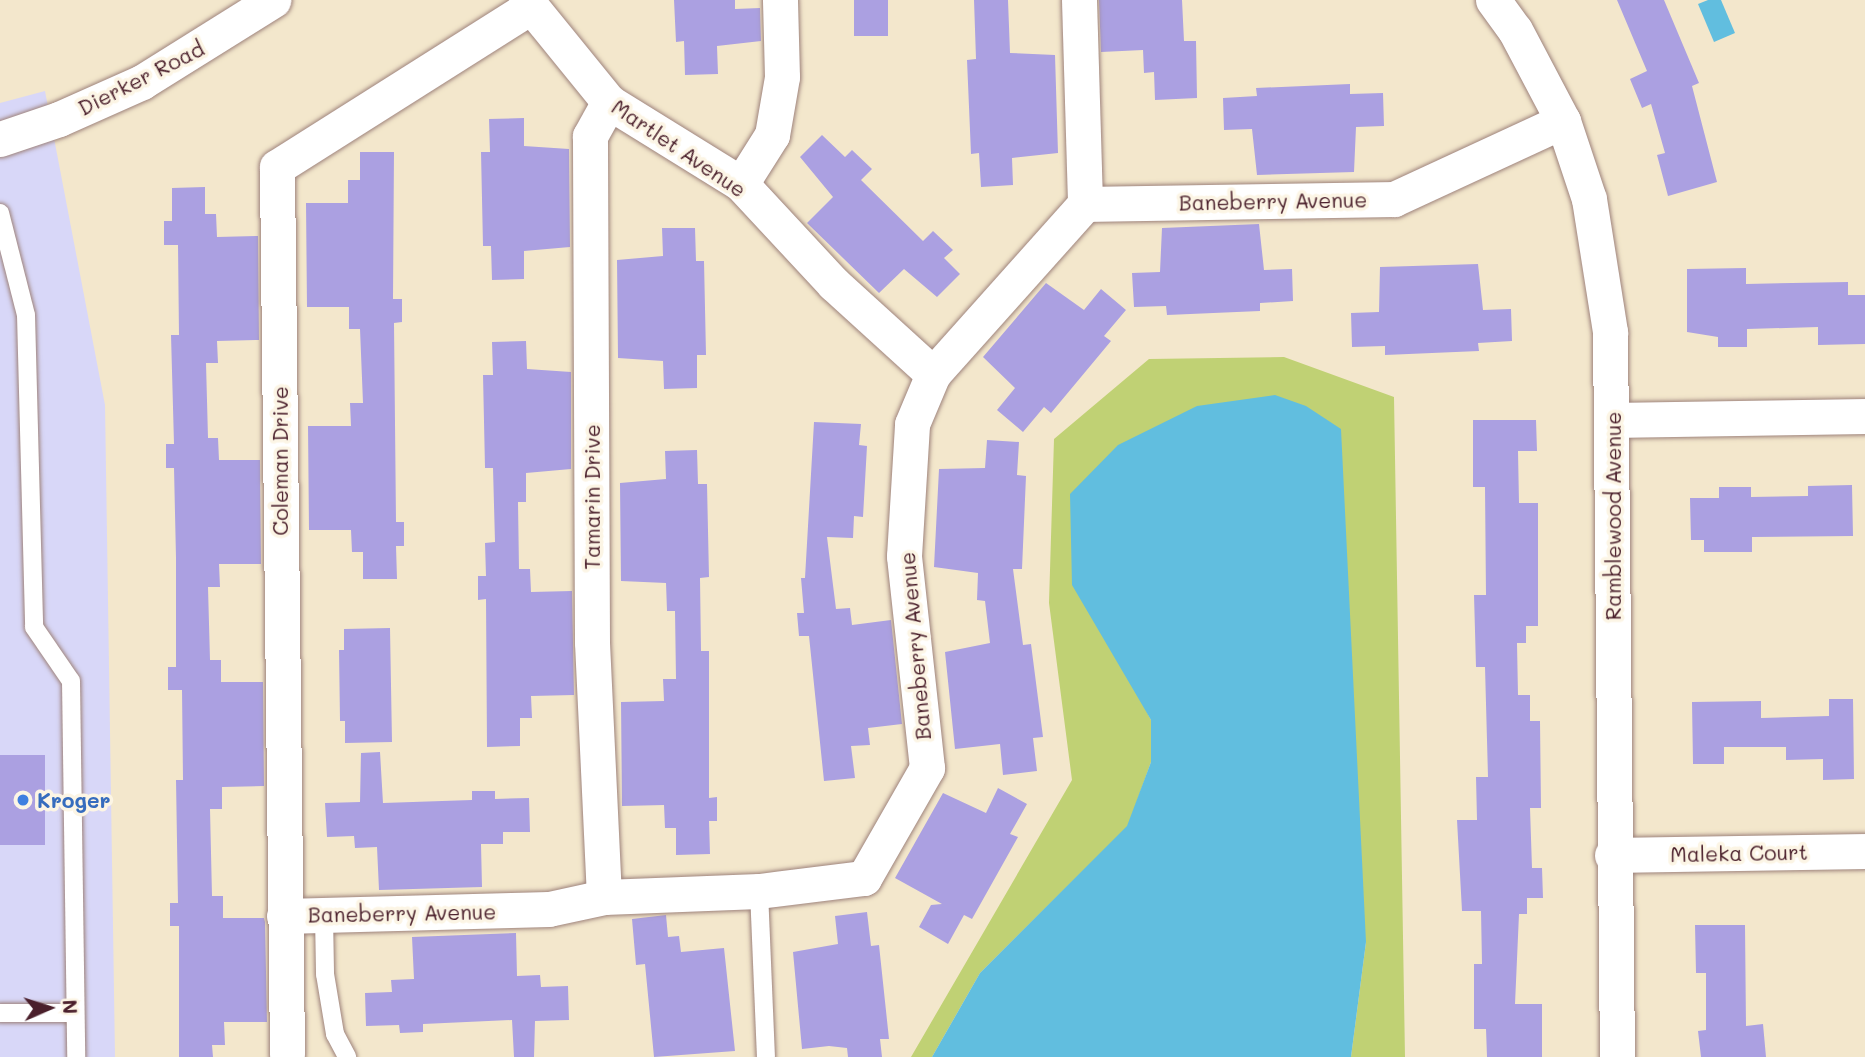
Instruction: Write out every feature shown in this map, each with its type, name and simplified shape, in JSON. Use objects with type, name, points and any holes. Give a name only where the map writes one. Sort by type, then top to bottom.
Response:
[{"type":"street","name":"Dierker Road","points":[[0,139],[142,82],[273,0]]},
{"type":"street","points":[[741,184],[772,135],[782,77],[780,0]]},
{"type":"street","points":[[1079,0],[1085,204]]},
{"type":"street","name":"Ramblewood Avenue","points":[[1493,0],[1515,30],[1563,121],[1589,199],[1610,332],[1612,855],[1617,1057]]},
{"type":"street","name":"Martlet Avenue","points":[[528,4],[609,102],[741,184],[834,284],[933,374]]},
{"type":"street","name":"Coleman Drive","points":[[288,1054],[284,916],[277,167],[528,4]]},
{"type":"street","name":"Tamarin Drive","points":[[604,897],[593,642],[590,136],[609,102]]},
{"type":"street","name":"Baneberry Avenue","points":[[284,916],[549,909],[604,897],[759,891],[864,878],[927,768],[904,556],[912,424],[933,374],[1085,204],[1394,199],[1563,121]]},
{"type":"street","points":[[1612,420],[1865,416]]},
{"type":"street","name":"Maleka Court","points":[[1612,855],[1865,851]]},
{"type":"lane","points":[[0,213],[26,315],[34,627],[71,681],[76,1057]]},
{"type":"lane","points":[[759,891],[766,1057]]},
{"type":"lane","points":[[324,915],[325,974],[334,1034],[347,1057]]},
{"type":"lane","points":[[0,1013],[75,1013]]},
{"type":"shaded area","points":[[45,91],[105,405],[115,1057],[0,1057],[0,103]]},
{"type":"green space","points":[[1284,357],[1394,397],[1405,1057],[1351,1057],[1366,942],[1123,666],[1151,720],[1151,762],[1128,826],[980,973],[932,1057],[911,1057],[1072,780],[1049,603],[1054,439],[1149,359]]},
{"type":"water","points":[[1708,0],[1721,0],[1735,33],[1714,42],[1698,4]]},
{"type":"water","points":[[1275,395],[1306,406],[1341,429],[1366,942],[1351,1057],[932,1057],[980,973],[1127,826],[1151,762],[1151,720],[1072,585],[1070,494],[1118,445],[1197,406]]},
{"type":"building","points":[[674,0],[735,0],[735,9],[760,8],[761,41],[717,46],[718,74],[685,75],[684,41],[676,42]]},
{"type":"building","points":[[854,0],[888,0],[888,36],[854,36]]},
{"type":"building","points":[[974,0],[1008,0],[1010,53],[1055,55],[1058,153],[1012,158],[1013,185],[981,187],[979,153],[971,154],[967,60],[976,59]]},
{"type":"building","points":[[1099,0],[1182,0],[1184,41],[1196,41],[1197,98],[1155,100],[1154,72],[1144,73],[1143,50],[1101,52]]},
{"type":"building","points":[[1617,0],[1664,0],[1699,83],[1692,86],[1717,182],[1668,196],[1657,155],[1665,153],[1651,104],[1642,108],[1630,79],[1647,71]]},
{"type":"building","points":[[1350,84],[1350,94],[1383,93],[1384,126],[1356,127],[1354,172],[1257,175],[1252,129],[1224,130],[1223,98],[1257,96],[1256,88]]},
{"type":"building","points":[[524,118],[524,146],[569,149],[570,247],[524,251],[524,279],[492,280],[491,246],[483,246],[481,152],[490,152],[489,119]]},
{"type":"building","points":[[822,135],[845,157],[852,150],[872,169],[861,180],[923,241],[933,231],[953,250],[944,258],[960,274],[937,297],[904,269],[879,293],[807,223],[833,197],[800,157]]},
{"type":"building","points":[[360,152],[394,152],[393,299],[402,299],[402,322],[394,323],[396,522],[404,522],[404,546],[396,546],[397,579],[363,579],[363,552],[352,552],[351,530],[309,530],[308,426],[351,426],[350,403],[363,403],[360,329],[349,329],[349,307],[307,307],[306,203],[348,203],[348,180],[360,180]]},
{"type":"building","points":[[205,187],[205,214],[216,214],[217,237],[258,236],[259,340],[217,341],[218,363],[206,363],[208,438],[218,438],[219,460],[260,460],[261,564],[219,564],[220,587],[208,587],[210,660],[221,660],[221,682],[263,682],[264,786],[222,787],[222,809],[210,809],[212,896],[223,896],[223,918],[264,918],[267,1022],[224,1022],[225,1045],[212,1045],[213,1057],[179,1057],[179,926],[170,926],[170,903],[178,903],[176,780],[183,780],[182,690],[168,690],[168,667],[176,667],[176,558],[174,468],[166,468],[166,444],[174,444],[171,335],[179,335],[178,245],[164,245],[164,221],[172,221],[172,188]]},
{"type":"building","points":[[1259,224],[1264,270],[1292,269],[1293,301],[1260,303],[1260,311],[1167,315],[1166,306],[1134,307],[1132,273],[1160,272],[1162,228]]},
{"type":"building","points":[[662,228],[695,228],[696,261],[704,261],[706,355],[697,355],[697,388],[664,389],[663,361],[618,358],[617,260],[663,256]]},
{"type":"building","points":[[1478,264],[1483,310],[1511,309],[1512,341],[1478,343],[1479,351],[1385,355],[1385,346],[1352,347],[1351,313],[1379,312],[1380,267]]},
{"type":"building","points":[[1746,268],[1746,284],[1848,282],[1848,295],[1865,295],[1865,344],[1818,345],[1818,327],[1747,329],[1747,347],[1718,347],[1718,337],[1687,332],[1687,269]]},
{"type":"building","points":[[1046,283],[1084,310],[1101,289],[1126,310],[1104,336],[1111,341],[1051,413],[1044,407],[1023,432],[997,410],[1015,388],[983,357]]},
{"type":"building","points":[[526,341],[527,369],[571,372],[571,469],[526,473],[526,502],[518,502],[519,569],[530,569],[531,592],[572,591],[574,695],[531,696],[532,718],[520,718],[520,746],[487,747],[486,599],[478,600],[478,576],[486,576],[485,543],[495,542],[493,468],[485,468],[483,375],[493,375],[492,342]]},
{"type":"building","points":[[1473,420],[1536,420],[1537,451],[1518,451],[1519,503],[1538,503],[1538,626],[1526,626],[1526,643],[1517,643],[1518,695],[1530,695],[1530,721],[1540,721],[1541,808],[1530,808],[1532,868],[1542,868],[1543,898],[1527,898],[1527,914],[1519,914],[1515,1004],[1542,1004],[1542,1057],[1487,1057],[1486,1029],[1474,1029],[1474,964],[1482,964],[1481,911],[1462,911],[1457,820],[1477,820],[1476,777],[1488,777],[1485,667],[1476,667],[1474,595],[1486,595],[1485,487],[1473,487]]},
{"type":"building","points":[[814,422],[861,424],[859,445],[867,446],[863,517],[854,516],[853,538],[827,537],[836,609],[850,608],[852,625],[891,620],[902,724],[868,728],[870,745],[851,746],[855,778],[824,781],[809,636],[799,636],[797,613],[804,613],[801,578],[805,578]]},
{"type":"building","points":[[987,440],[1019,442],[1017,475],[1026,476],[1022,569],[1013,569],[1023,645],[1031,644],[1043,737],[1033,738],[1037,771],[1003,775],[1000,744],[955,749],[945,652],[990,643],[985,601],[977,600],[978,573],[934,567],[939,469],[985,468]]},
{"type":"building","points":[[697,450],[698,484],[707,484],[709,577],[700,578],[701,651],[709,651],[709,798],[717,797],[717,821],[709,821],[710,854],[676,855],[676,828],[665,828],[664,805],[622,806],[621,702],[664,701],[663,679],[676,679],[675,611],[667,611],[666,583],[621,581],[620,483],[666,479],[665,451]]},
{"type":"building","points":[[1852,485],[1853,536],[1752,537],[1752,552],[1704,552],[1704,540],[1691,540],[1690,498],[1719,498],[1719,487],[1751,487],[1751,497],[1808,496],[1808,486]]},
{"type":"building","points":[[390,628],[392,742],[345,743],[345,721],[340,721],[339,650],[344,650],[344,629]]},
{"type":"building","points":[[1829,699],[1853,699],[1854,779],[1823,780],[1823,759],[1786,760],[1786,747],[1724,747],[1724,764],[1693,764],[1692,702],[1761,701],[1761,718],[1829,716]]},
{"type":"building","points":[[380,752],[383,803],[472,800],[472,791],[495,791],[495,799],[529,798],[530,832],[503,832],[503,844],[481,844],[482,887],[379,890],[377,847],[355,848],[354,836],[327,837],[325,803],[360,802],[361,753]]},
{"type":"building","name":"Kroger","points":[[0,755],[45,755],[45,845],[0,845]]},
{"type":"building","points":[[998,788],[1027,804],[1010,834],[1018,837],[972,919],[964,915],[948,944],[919,927],[931,905],[942,904],[895,878],[943,793],[986,813]]},
{"type":"building","points":[[867,912],[871,946],[879,945],[889,1039],[880,1039],[882,1057],[848,1057],[847,1048],[829,1046],[802,1049],[793,952],[838,944],[835,916]]},
{"type":"building","points":[[666,915],[668,937],[679,936],[681,952],[724,948],[735,1051],[654,1057],[645,964],[636,965],[632,919]]},
{"type":"building","points":[[1695,925],[1745,925],[1746,1026],[1763,1024],[1766,1057],[1701,1057],[1698,1031],[1706,1030],[1706,973],[1696,973]]},
{"type":"building","points":[[516,933],[517,976],[540,975],[541,987],[568,986],[569,1020],[535,1021],[534,1057],[514,1057],[512,1020],[423,1024],[423,1032],[400,1033],[399,1025],[366,1026],[365,993],[392,992],[391,980],[414,979],[412,937]]},
{"type":"place","name":"Kroger","points":[[23,800]]}]
